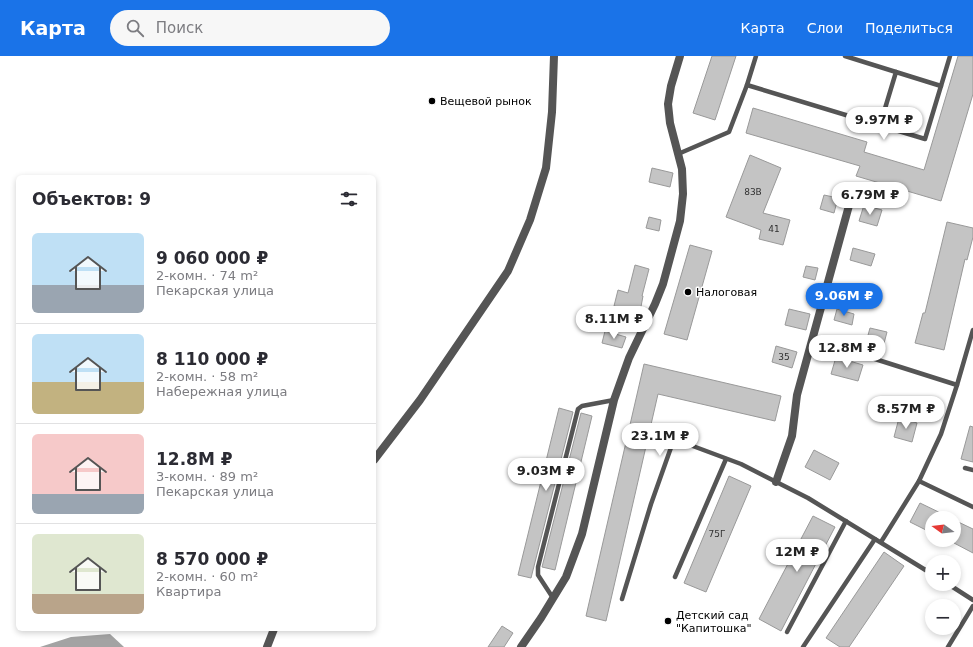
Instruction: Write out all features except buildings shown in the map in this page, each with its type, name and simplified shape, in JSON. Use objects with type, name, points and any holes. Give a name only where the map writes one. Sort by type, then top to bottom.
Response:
[{"type":"street","points":[[376,457],[420,400],[508,271],[530,220],[546,168],[552,112],[554,56]]},
{"type":"street","points":[[521,647],[566,577],[582,534],[620,380],[663,284],[680,220],[683,194],[682,169],[670,123],[668,104],[671,86],[680,56]]},
{"type":"street","points":[[776,482],[792,436],[797,395],[853,192]]},
{"type":"street","points":[[267,647],[273,631]]},
{"type":"lane","points":[[678,154],[729,132],[747,85],[756,56]]},
{"type":"lane","points":[[844,56],[941,86]]},
{"type":"lane","points":[[747,85],[925,139],[950,56]]},
{"type":"lane","points":[[880,125],[896,72]]},
{"type":"lane","points":[[881,542],[919,481],[941,434],[973,330]]},
{"type":"lane","points":[[812,340],[956,385]]},
{"type":"lane","points":[[553,598],[538,575],[538,567],[578,409],[582,406],[614,400]]},
{"type":"lane","points":[[622,599],[651,504],[674,438],[742,464],[808,498],[925,570]]},
{"type":"lane","points":[[675,577],[726,458]]},
{"type":"lane","points":[[965,468],[973,470]]},
{"type":"lane","points":[[919,481],[973,507]]},
{"type":"lane","points":[[787,632],[846,521]]},
{"type":"lane","points":[[803,647],[875,539]]},
{"type":"lane","points":[[959,591],[973,600]]},
{"type":"lane","points":[[948,647],[973,606]]},
{"type":"shaded area","points":[[110,634],[124,647],[40,647],[71,637]]},
{"type":"place","name":"Вещевой рынок","points":[[432,101]]},
{"type":"place","name":"Налоговая","points":[[688,292]]},
{"type":"place","name":"Детский сад \"Капитошка\"","points":[[668,621]]}]
